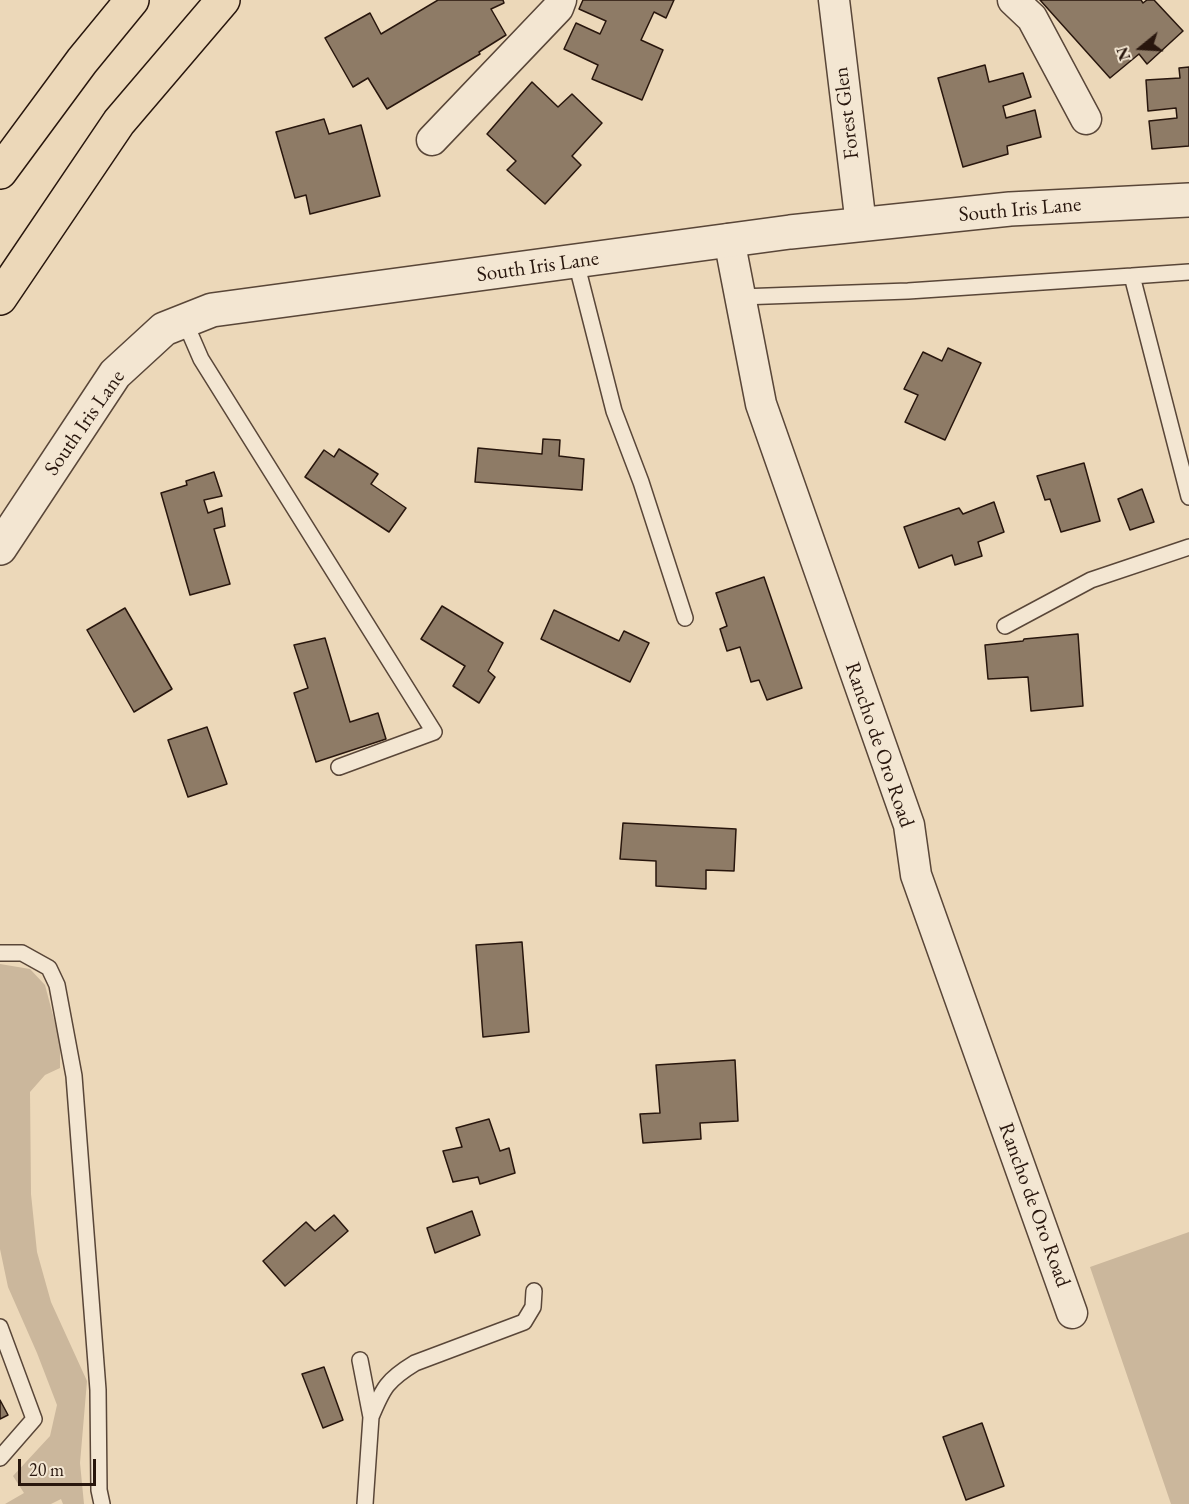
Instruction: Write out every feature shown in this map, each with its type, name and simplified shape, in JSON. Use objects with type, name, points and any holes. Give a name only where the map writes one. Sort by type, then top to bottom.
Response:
[{"type":"highway","points":[[0,172],[82,61],[132,0]]},
{"type":"highway","points":[[0,298],[118,122],[222,0]]},
{"type":"street","points":[[432,140],[558,8],[561,0]]},
{"type":"street","name":"Forest Glen","points":[[834,0],[861,225]]},
{"type":"street","points":[[1014,0],[1032,18],[1086,119]]},
{"type":"street","name":"South Iris Lane","points":[[0,548],[115,374],[164,329],[212,310],[576,262],[729,239],[1010,209],[1189,200]]},
{"type":"street","name":"Rancho de Oro Road","points":[[729,239],[761,404],[909,825],[916,875],[1072,1313]]},
{"type":"lane","points":[[576,262],[614,411],[641,482],[685,618]]},
{"type":"lane","points":[[740,297],[908,291],[1189,272]]},
{"type":"lane","points":[[1132,276],[1189,498]]},
{"type":"lane","points":[[185,322],[201,359],[434,732],[339,766]]},
{"type":"lane","points":[[1005,626],[1091,580],[1189,547]]},
{"type":"lane","points":[[0,952],[22,953],[49,968],[57,985],[74,1076],[98,1390],[99,1490],[102,1504]]},
{"type":"lane","points":[[371,1417],[383,1388],[399,1372],[415,1363],[524,1322],[533,1306],[534,1291]]},
{"type":"lane","points":[[0,1327],[34,1419],[0,1458]]},
{"type":"lane","points":[[360,1360],[371,1417],[365,1504]]},
{"type":"shaded area","points":[[0,964],[30,969],[45,985],[60,1042],[60,1068],[45,1075],[30,1092],[31,1194],[37,1252],[51,1302],[87,1381],[80,1463],[84,1504],[63,1504],[61,1499],[51,1504],[5,1504],[24,1493],[13,1476],[50,1436],[57,1405],[8,1287],[0,1249]]},
{"type":"shaded area","points":[[1189,1232],[1189,1504],[1171,1504],[1090,1267]]},
{"type":"building","points":[[438,0],[503,0],[504,3],[491,9],[506,35],[479,52],[480,54],[387,109],[368,78],[353,87],[325,38],[370,13],[381,34]]},
{"type":"building","points":[[583,0],[674,0],[666,18],[654,12],[641,40],[663,50],[642,100],[592,79],[598,65],[564,49],[576,23],[600,34],[606,21],[579,9]]},
{"type":"building","points":[[1040,0],[1141,0],[1143,3],[1147,0],[1154,0],[1183,31],[1147,64],[1139,54],[1110,78]]},
{"type":"building","points":[[985,65],[989,82],[1023,73],[1031,97],[1003,106],[1006,118],[1035,110],[1041,137],[1007,146],[1008,154],[963,167],[938,78]]},
{"type":"building","points":[[1189,67],[1189,146],[1152,149],[1149,121],[1177,118],[1176,108],[1148,111],[1146,80],[1180,78],[1179,68]]},
{"type":"building","points":[[532,82],[558,107],[572,94],[602,123],[572,156],[581,165],[545,204],[507,170],[516,161],[487,134]]},
{"type":"building","points":[[324,119],[329,134],[361,125],[380,196],[310,214],[306,195],[295,198],[276,132]]},
{"type":"building","points":[[948,348],[981,363],[945,440],[905,422],[918,395],[904,389],[923,352],[942,361]]},
{"type":"building","points":[[543,439],[560,440],[559,456],[584,459],[582,490],[475,482],[478,448],[542,454]]},
{"type":"building","points":[[339,449],[378,474],[371,484],[406,508],[389,532],[305,477],[324,450],[334,457]]},
{"type":"building","points":[[1084,463],[1100,521],[1061,532],[1050,499],[1045,500],[1037,476]]},
{"type":"building","points":[[214,472],[222,496],[204,500],[208,513],[222,508],[225,526],[214,529],[230,584],[190,595],[161,493],[187,485],[186,481]]},
{"type":"building","points":[[1142,489],[1154,522],[1130,530],[1118,499]]},
{"type":"building","points":[[994,502],[1004,532],[978,542],[982,556],[955,565],[952,555],[919,568],[904,527],[959,508],[963,514]]},
{"type":"building","points":[[764,577],[802,688],[767,700],[759,680],[751,682],[740,647],[727,651],[720,629],[727,626],[716,593]]},
{"type":"building","points":[[442,606],[503,643],[488,671],[495,677],[479,703],[453,686],[465,666],[421,639]]},
{"type":"building","points":[[125,608],[172,689],[134,712],[87,630]]},
{"type":"building","points":[[554,610],[619,641],[624,631],[649,643],[630,682],[541,639]]},
{"type":"building","points":[[1078,634],[1083,706],[1031,711],[1028,677],[988,679],[985,645]]},
{"type":"building","points":[[325,638],[350,722],[378,713],[386,739],[316,762],[294,693],[308,688],[294,645]]},
{"type":"building","points":[[207,727],[227,784],[188,797],[168,740]]},
{"type":"building","points":[[623,823],[736,829],[734,871],[706,870],[706,889],[656,886],[656,861],[620,859]]},
{"type":"building","points":[[522,942],[529,1032],[483,1037],[476,945]]},
{"type":"building","points":[[735,1060],[738,1121],[700,1123],[701,1139],[643,1143],[640,1114],[660,1113],[656,1065]]},
{"type":"building","points":[[489,1119],[500,1151],[509,1148],[515,1173],[480,1184],[478,1177],[453,1182],[443,1151],[462,1147],[456,1128]]},
{"type":"building","points":[[472,1211],[480,1235],[435,1253],[427,1228]]},
{"type":"building","points":[[334,1215],[348,1231],[285,1286],[263,1261],[306,1222],[315,1231]]},
{"type":"building","points":[[324,1367],[343,1420],[323,1428],[302,1374]]},
{"type":"building","points":[[0,1400],[8,1415],[0,1419]]},
{"type":"building","points":[[982,1423],[1004,1486],[966,1500],[943,1437]]}]
